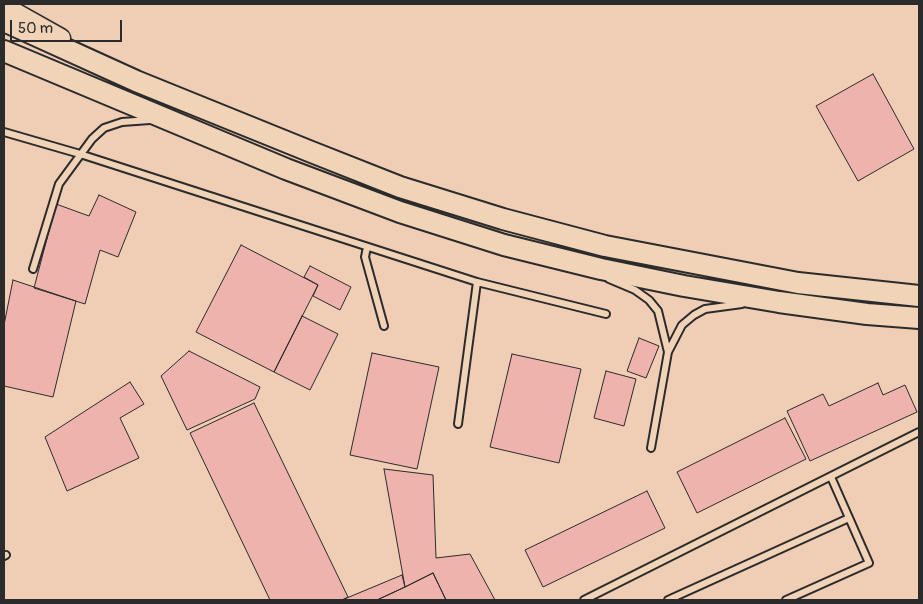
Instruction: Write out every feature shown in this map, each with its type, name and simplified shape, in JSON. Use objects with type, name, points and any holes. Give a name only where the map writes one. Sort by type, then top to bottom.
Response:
[{"type":"main road","points":[[4,21],[136,81],[400,187],[503,219],[605,246],[789,282],[919,296]]},
{"type":"main road","points":[[4,51],[286,169],[400,212],[504,245],[610,271],[779,302],[867,314],[919,318]]},
{"type":"street","points":[[4,6],[136,81]]},
{"type":"lane","points":[[33,269],[59,184],[92,139],[104,128],[122,122],[148,120],[182,126]]},
{"type":"lane","points":[[4,132],[80,154],[477,282],[606,314]]},
{"type":"lane","points":[[367,247],[365,257],[384,326]]},
{"type":"lane","points":[[568,261],[635,290],[649,300],[658,311],[668,352]]},
{"type":"lane","points":[[458,424],[477,282]]},
{"type":"lane","points":[[651,448],[668,352],[682,326],[694,315],[705,310],[747,303],[779,302]]},
{"type":"lane","points":[[584,600],[919,432]]},
{"type":"lane","points":[[786,600],[869,563],[831,476]]},
{"type":"lane","points":[[668,600],[849,518]]},
{"type":"building","points":[[873,74],[914,149],[858,181],[816,106]]},
{"type":"building","points":[[99,195],[136,212],[118,257],[100,250],[85,304],[34,288],[56,204],[89,216]]},
{"type":"building","points":[[241,245],[318,285],[274,372],[196,332]]},
{"type":"building","points":[[310,266],[351,287],[340,310],[313,296],[318,285],[304,277]]},
{"type":"building","points":[[13,280],[76,301],[53,397],[4,386],[4,325]]},
{"type":"building","points":[[302,316],[338,334],[310,390],[274,372]]},
{"type":"building","points":[[639,338],[659,346],[646,378],[627,371]]},
{"type":"building","points":[[189,351],[260,387],[255,399],[187,430],[161,376]]},
{"type":"building","points":[[372,353],[439,367],[417,469],[350,455]]},
{"type":"building","points":[[512,354],[581,369],[559,463],[490,447]]},
{"type":"building","points":[[606,371],[636,379],[624,426],[594,418]]},
{"type":"building","points":[[130,382],[144,404],[120,418],[139,458],[67,491],[45,437]]},
{"type":"building","points":[[878,383],[883,395],[905,385],[917,412],[810,461],[787,411],[823,394],[829,406]]},
{"type":"building","points":[[254,403],[348,597],[342,600],[270,600],[190,433]]},
{"type":"building","points":[[785,418],[806,459],[697,513],[677,472]]},
{"type":"building","points":[[384,469],[433,475],[436,558],[470,554],[495,600],[446,600],[433,573],[405,587]]},
{"type":"building","points":[[647,491],[665,528],[543,587],[525,550]]},
{"type":"building","points":[[433,573],[446,600],[377,600],[405,587]]},
{"type":"building","points":[[402,575],[405,587],[377,600],[342,600]]}]
